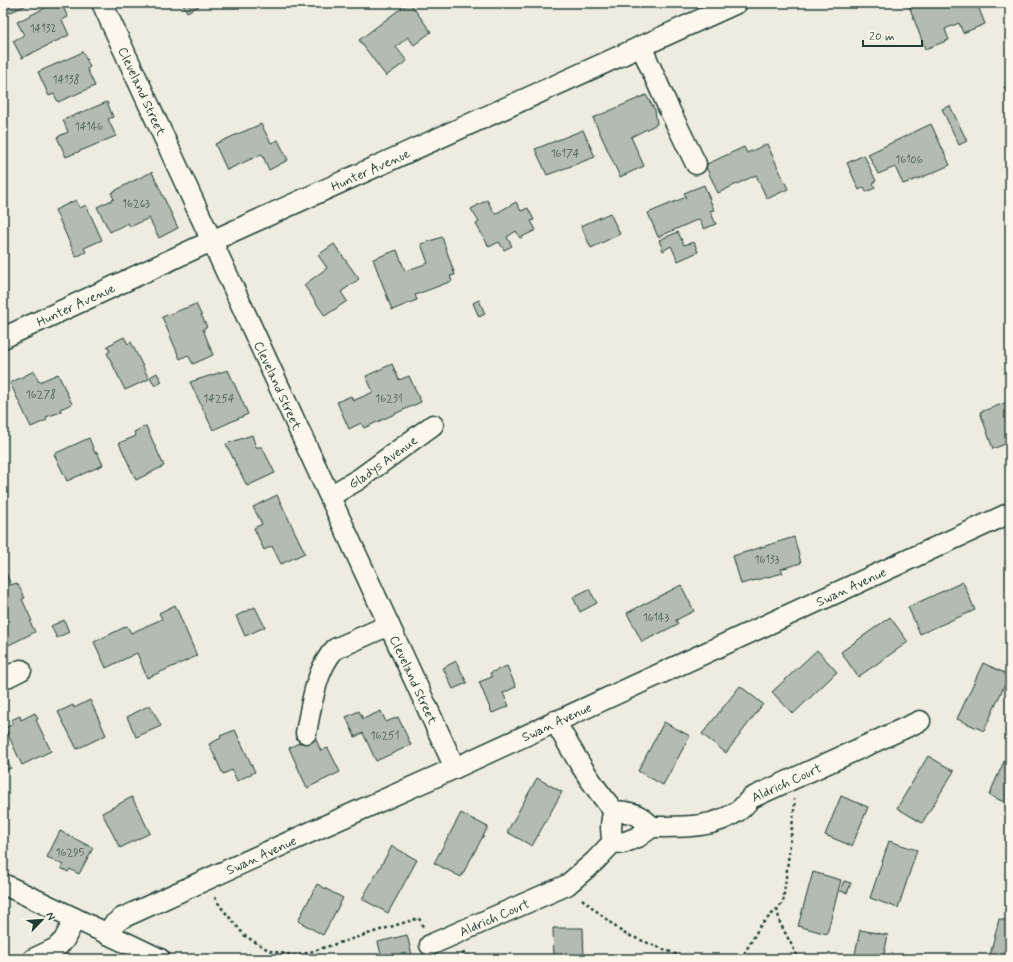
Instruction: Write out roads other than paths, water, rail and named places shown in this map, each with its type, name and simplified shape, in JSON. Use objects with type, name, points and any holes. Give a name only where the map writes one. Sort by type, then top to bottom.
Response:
[{"type":"street","name":"Cleveland Street","points":[[102,3],[455,768]]},
{"type":"street","name":"Hunter Avenue","points":[[3,338],[212,241],[738,3]]},
{"type":"street","points":[[642,46],[669,108],[696,164]]},
{"type":"street","name":"Gladys Avenue","points":[[330,496],[359,479],[433,424]]},
{"type":"street","name":"Swan Avenue","points":[[107,934],[113,924],[122,918],[455,768],[1010,513]]},
{"type":"street","points":[[306,733],[309,715],[322,666],[328,656],[335,650],[389,624]]},
{"type":"street","points":[[3,679],[21,670]]},
{"type":"street","points":[[555,721],[578,764],[600,795],[614,811],[628,812],[642,817],[652,827],[638,837],[623,843],[613,842],[610,831],[614,811]]},
{"type":"street","name":"Aldrich Court","points":[[652,827],[696,826],[717,822],[738,811],[751,798],[920,721]]},
{"type":"street","name":"Aldrich Court","points":[[430,945],[567,885],[595,862],[613,842]]},
{"type":"street","points":[[3,884],[160,959]]},
{"type":"street","points":[[33,959],[56,948],[64,940],[75,919]]}]
